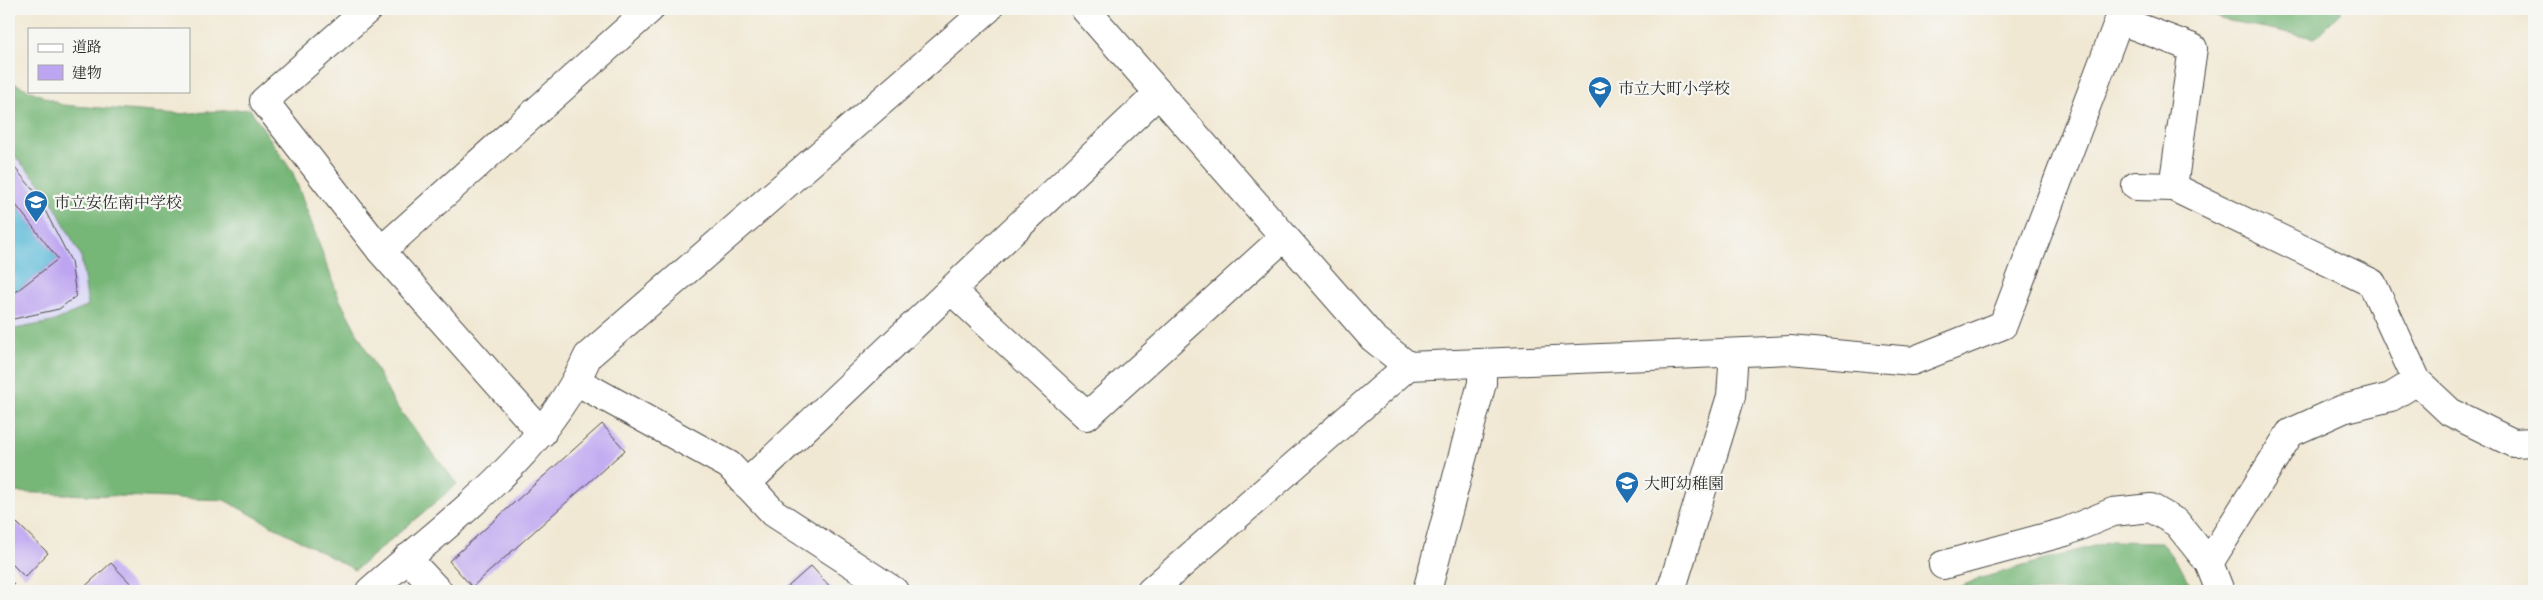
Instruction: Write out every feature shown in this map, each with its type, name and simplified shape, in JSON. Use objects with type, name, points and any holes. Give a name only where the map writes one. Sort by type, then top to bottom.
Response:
[{"type":"street","points":[[368,9],[264,101],[381,251],[542,433]]},
{"type":"street","points":[[381,251],[650,9]]},
{"type":"street","points":[[370,591],[507,472],[542,433],[576,381],[588,356],[988,9]]},
{"type":"street","points":[[1085,9],[1373,338],[1408,366]]},
{"type":"street","points":[[1155,590],[1408,366],[1790,350],[1912,362],[2003,325],[2119,20],[2193,48],[2173,187]]},
{"type":"street","points":[[746,484],[1159,93]]},
{"type":"street","points":[[2136,186],[2173,187],[2372,283],[2417,381],[2450,412],[2513,443],[2534,442]]},
{"type":"street","points":[[951,290],[1087,416],[1284,237]]},
{"type":"street","points":[[1671,591],[1731,396],[1734,353]]},
{"type":"street","points":[[1427,591],[1482,383],[1482,363]]},
{"type":"street","points":[[576,381],[729,465],[774,513],[894,591]]},
{"type":"street","points":[[2210,563],[2290,433],[2343,409],[2391,397],[2417,381]]},
{"type":"street","points":[[1943,565],[2065,532],[2113,512],[2151,508],[2177,523],[2210,563],[2220,591]]},
{"type":"street","points":[[407,558],[438,591]]},
{"type":"shaded area","name":"市立安佐南中学校","points":[[9,150],[46,190],[81,256],[88,306],[52,322],[9,330]]},
{"type":"green space","points":[[2202,9],[2340,9],[2342,11],[2315,38],[2220,19]]},
{"type":"green space","points":[[9,81],[28,90],[28,92],[33,92],[62,105],[178,114],[250,109],[293,173],[339,298],[394,403],[457,484],[355,570],[224,500],[9,492],[9,330],[52,322],[88,306],[81,256],[46,190],[9,150]]},
{"type":"green space","points":[[2111,541],[2161,542],[2186,575],[2192,591],[1950,591],[1978,579]]},
{"type":"water","points":[[9,196],[58,259],[9,297]]},
{"type":"building","points":[[9,161],[36,193],[71,261],[76,296],[59,309],[9,320],[9,297],[58,259],[9,196]]},
{"type":"building","points":[[602,424],[625,450],[472,587],[449,561]]},
{"type":"building","points":[[17,523],[48,553],[25,577],[9,561],[9,532]]},
{"type":"building","points":[[111,563],[138,591],[80,591]]},
{"type":"building","points":[[811,566],[834,591],[783,591]]},
{"type":"building","points":[[9,579],[14,584],[9,589]]},
{"type":"place","name":"市立大町小学校","points":[[1600,109]]},
{"type":"place","name":"市立安佐南中学校","points":[[36,223]]},
{"type":"place","name":"大町幼稚園","points":[[1627,504]]}]
